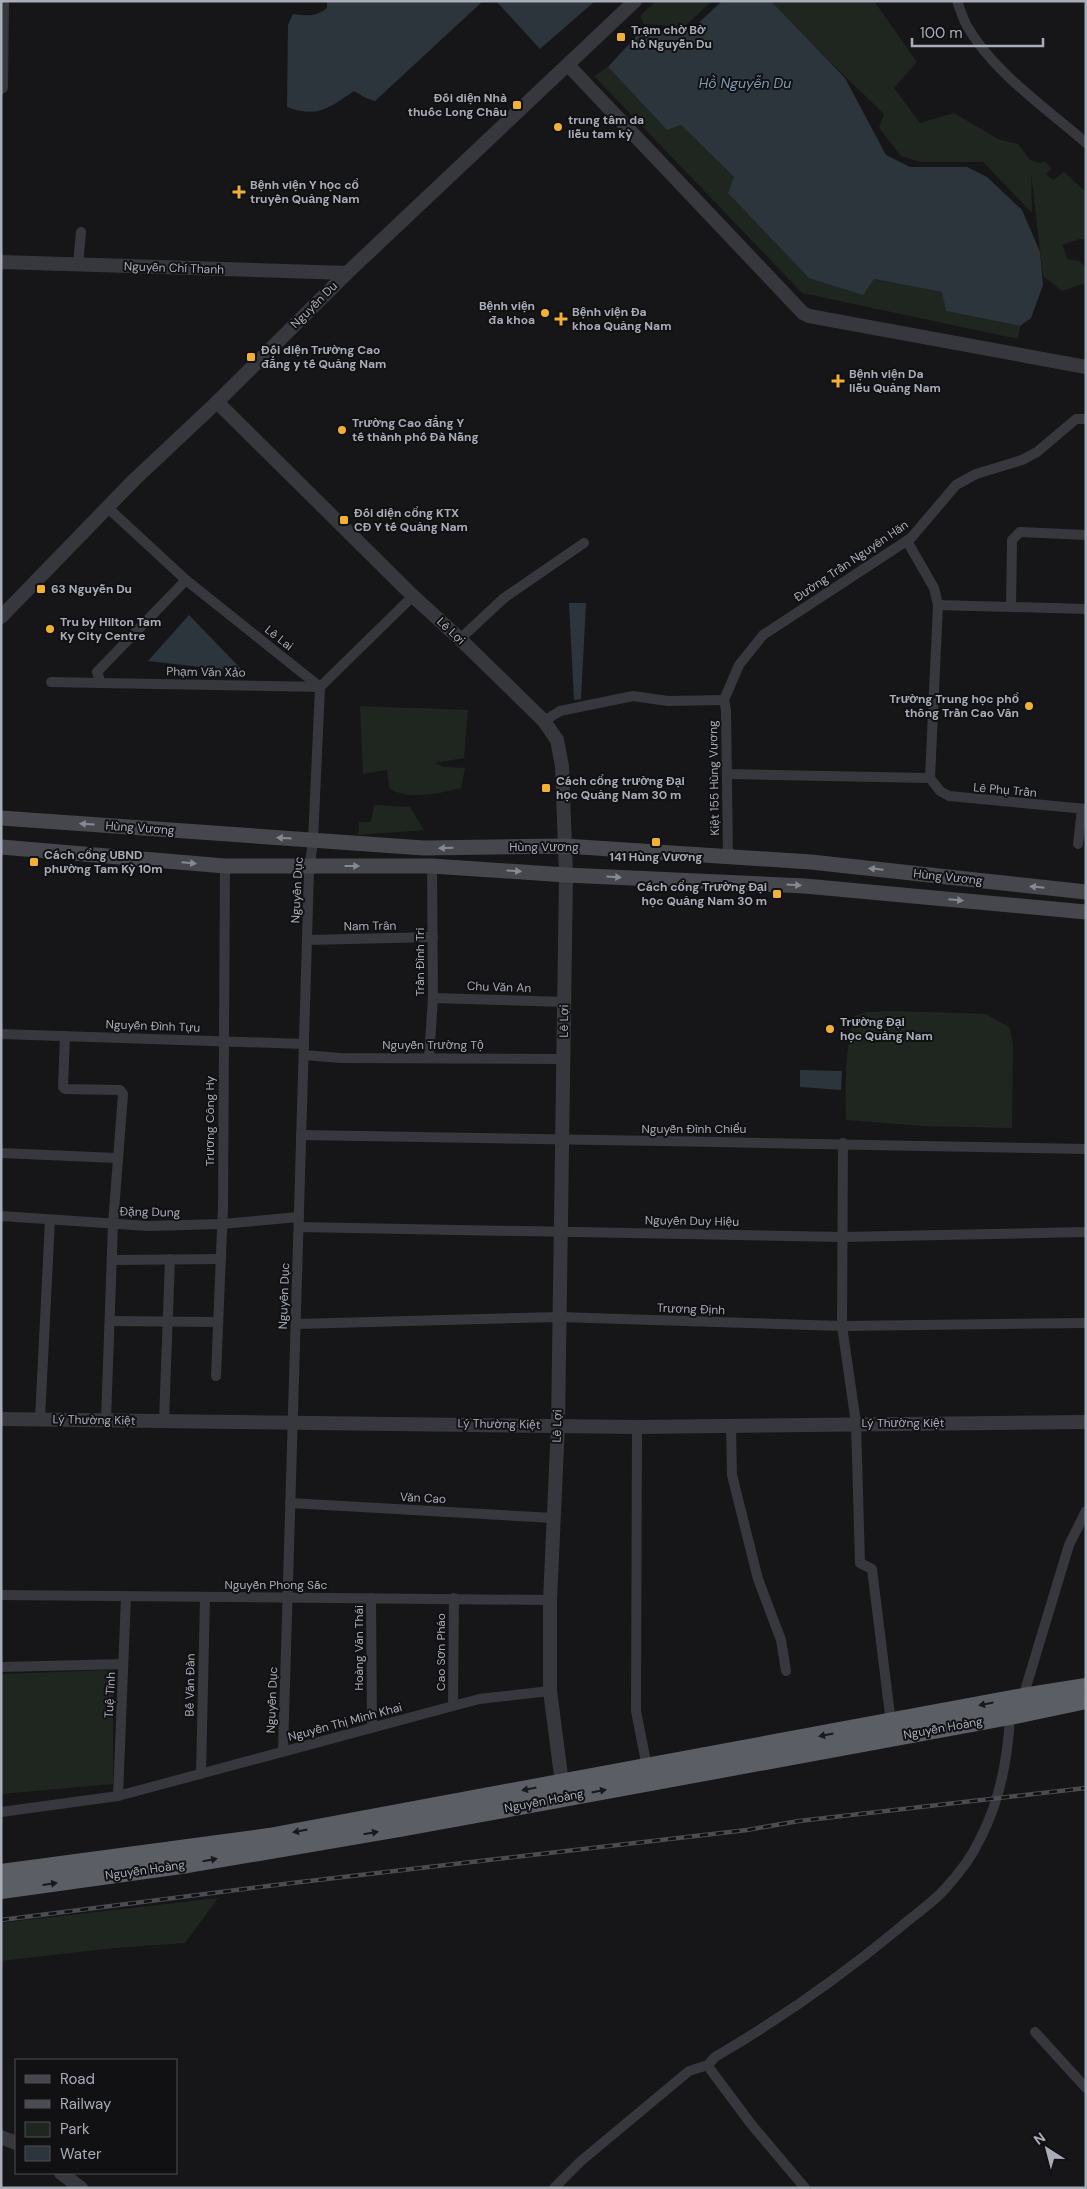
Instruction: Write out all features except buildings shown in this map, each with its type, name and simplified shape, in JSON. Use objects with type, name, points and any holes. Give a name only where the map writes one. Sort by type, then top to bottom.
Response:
[{"type":"highway","name":"Nguyễn Hoàng","points":[[1,1890],[188,1864],[400,1828],[796,1747],[892,1722],[1086,1687]]},
{"type":"highway","name":"Nguyễn Hoàng","points":[[1,1872],[269,1837],[646,1767],[1010,1716],[1086,1700]]},
{"type":"main road","name":"Hùng Vương","points":[[1,818],[424,848],[565,846],[728,856],[812,862],[1086,892]]},
{"type":"main road","name":"Hùng Vương","points":[[1,847],[225,866],[432,866],[566,875],[805,886],[1086,912]]},
{"type":"street","points":[[1,87],[2,1]]},
{"type":"street","name":"Nguyễn Du","points":[[1,616],[107,507],[217,402],[347,273],[635,1]]},
{"type":"street","points":[[957,1],[966,25],[981,47],[1005,72],[1086,143]]},
{"type":"street","points":[[568,65],[808,316],[1086,367]]},
{"type":"street","points":[[78,265],[81,232]]},
{"type":"street","name":"Nguyễn Chí Thanh","points":[[1,262],[347,273]]},
{"type":"street","name":"Lê Lợi","points":[[217,402],[413,596],[544,721],[557,740],[562,766],[566,875],[558,1425],[550,1600],[550,1691],[562,1783]]},
{"type":"street","name":"Đường Trần Nguyên Hãn","points":[[724,700],[739,665],[763,635],[907,541],[918,532],[956,485],[976,474],[1022,460],[1037,452],[1076,419],[1086,419]]},
{"type":"street","name":"Lê Lai","points":[[107,507],[186,580],[320,687]]},
{"type":"street","points":[[1011,607],[1012,540],[1015,535],[1020,532],[1086,535]]},
{"type":"street","points":[[727,774],[930,778],[938,605],[934,588],[907,541]]},
{"type":"street","points":[[460,639],[504,598],[584,543]]},
{"type":"street","points":[[101,683],[97,672],[186,580]]},
{"type":"street","points":[[313,841],[320,687],[413,596]]},
{"type":"street","points":[[938,605],[1086,609]]},
{"type":"street","name":"Phạm Văn Xảo","points":[[51,682],[320,687]]},
{"type":"street","points":[[544,721],[560,711],[633,696],[668,701],[724,700]]},
{"type":"street","name":"Kiệt 155 Hùng Vương","points":[[724,700],[726,710],[728,856]]},
{"type":"street","name":"Lê Phụ Trần","points":[[930,778],[940,791],[949,796],[1084,809]]},
{"type":"street","points":[[1078,844],[1084,809]]},
{"type":"street","name":"Nguyễn Dục","points":[[283,1751],[307,940],[313,841]]},
{"type":"street","name":"Trương Công Hy","points":[[216,1376],[222,1224],[225,866]]},
{"type":"street","name":"Trần Đình Tri","points":[[429,1058],[433,998],[432,866]]},
{"type":"street","name":"Nam Trân","points":[[307,940],[433,938]]},
{"type":"street","name":"Chu Văn An","points":[[433,998],[564,1002]]},
{"type":"street","name":"Nguyễn Đình Tựu","points":[[1,1034],[304,1044]]},
{"type":"street","points":[[65,1036],[63,1087],[65,1089],[122,1091],[113,1224],[106,1420]]},
{"type":"street","name":"Nguyễn Trường Tộ","points":[[304,1055],[341,1058],[563,1059]]},
{"type":"street","name":"Nguyễn Đình Chiểu","points":[[301,1135],[562,1141],[843,1143],[1086,1149]]},
{"type":"street","points":[[843,1143],[842,1326],[856,1423],[860,1563],[872,1569],[892,1722]]},
{"type":"street","points":[[1,1153],[117,1158]]},
{"type":"street","name":"Đặng Dung","points":[[1,1216],[148,1226],[299,1222]]},
{"type":"street","points":[[40,1419],[50,1220]]},
{"type":"street","name":"Nguyễn Duy Hiệu","points":[[299,1222],[842,1237],[1086,1232]]},
{"type":"street","points":[[164,1421],[170,1259]]},
{"type":"street","points":[[113,1260],[221,1259]]},
{"type":"street","name":"Trương Định","points":[[296,1324],[559,1318],[842,1326],[1086,1323]]},
{"type":"street","points":[[110,1321],[218,1322]]},
{"type":"street","name":"Lý Thường Kiệt","points":[[1,1419],[637,1427],[731,1427],[856,1423],[1086,1422]]},
{"type":"street","points":[[637,1427],[636,1711],[646,1767]]},
{"type":"street","points":[[731,1427],[732,1475],[754,1564],[781,1640],[786,1672]]},
{"type":"street","name":"Văn Cao","points":[[290,1503],[554,1518]]},
{"type":"street","points":[[1023,1697],[1069,1545],[1086,1510]]},
{"type":"street","name":"Nguyễn Phong Sắc","points":[[1,1595],[550,1600]]},
{"type":"street","name":"Tuệ Tĩnh","points":[[118,1796],[126,1596]]},
{"type":"street","name":"Bế Văn Đàn","points":[[201,1774],[205,1597]]},
{"type":"street","name":"Hoàng Văn Thái","points":[[371,1598],[372,1727]]},
{"type":"street","name":"Cao Sơn Pháo","points":[[453,1705],[454,1598]]},
{"type":"street","points":[[1,1667],[123,1664]]},
{"type":"street","name":"Nguyễn Thị Minh Khai","points":[[1,1812],[118,1796],[453,1705],[479,1699],[550,1691]]},
{"type":"street","points":[[554,2188],[581,2161],[689,2071],[708,2064],[715,2057],[765,2028],[851,1968],[944,1890],[971,1856],[982,1837],[996,1799],[1009,1741],[1010,1716]]},
{"type":"street","points":[[1035,2032],[1086,2088]]},
{"type":"street","points":[[708,2064],[751,2124],[806,2188]]},
{"type":"street","points":[[1,2137],[15,2143]]},
{"type":"street","points":[[62,2174],[81,2188]]},
{"type":"green space","points":[[656,1],[712,1],[684,27],[644,24],[640,16]]},
{"type":"green space","points":[[771,1],[874,1],[917,62],[894,88],[920,123],[954,113],[998,139],[1018,144],[1030,160],[1041,163],[1044,161],[1052,168],[1046,174],[1053,180],[1064,172],[1086,192],[1086,239],[1062,245],[1068,259],[1079,261],[1086,268],[1086,283],[1062,291],[1043,276],[1031,172],[1032,213],[983,162],[920,162],[901,156],[879,128],[884,114]]},
{"type":"green space","points":[[608,67],[667,130],[681,125],[734,177],[874,279],[943,292],[946,311],[1020,326],[1018,339],[802,293],[594,76]]},
{"type":"green space","points":[[360,706],[468,710],[464,758],[435,763],[444,767],[465,768],[461,788],[424,795],[405,794],[389,788],[387,770],[363,774]]},
{"type":"green space","points":[[374,805],[410,807],[424,830],[358,835],[359,822],[371,822]]},
{"type":"green space","points":[[866,1012],[986,1014],[1010,1028],[1013,1046],[1012,1128],[921,1126],[846,1120],[846,1068],[854,1016]]},
{"type":"green space","points":[[113,1670],[113,1784],[1,1794],[1,1674]]},
{"type":"green space","points":[[218,1898],[185,1943],[114,1948],[1,1961],[1,1923]]},
{"type":"water","points":[[327,1],[483,1],[375,101],[354,91],[323,110],[307,112],[287,107],[288,25],[293,14],[307,15],[319,13],[327,8]]},
{"type":"water","points":[[496,1],[595,1],[540,49]]},
{"type":"water","name":"Hồ Nguyễn Du","points":[[722,1],[771,1],[845,78],[886,155],[910,167],[967,167],[987,177],[1022,210],[1040,252],[1043,285],[1031,318],[1020,326],[946,311],[942,292],[874,279],[863,295],[809,278],[728,193],[734,177],[681,125],[667,130],[608,67],[641,31],[690,31]]},
{"type":"water","points":[[569,603],[586,603],[581,699],[574,700]]},
{"type":"water","points":[[189,615],[244,672],[148,661]]},
{"type":"water","points":[[800,1070],[842,1071],[841,1090],[800,1087]]},
{"type":"railway","points":[[1,1920],[292,1883],[747,1830],[799,1821],[1086,1788]]},
{"type":"place","name":"Trạm chờ Bờ hồ Nguyễn Du","points":[[621,37]]},
{"type":"place","name":"Đối diện Nhà thuốc Long Châu","points":[[517,105]]},
{"type":"place","name":"trung tâm da liễu tam kỳ","points":[[558,127]]},
{"type":"place","name":"Bệnh viện Y học cổ truyền Quảng Nam","points":[[239,192]]},
{"type":"place","name":"Bệnh viện đa khoa","points":[[545,313]]},
{"type":"place","name":"Bệnh viện Đa khoa Quảng Nam","points":[[561,319]]},
{"type":"place","name":"Đối diện Trường Cao đẳng y tế Quảng Nam","points":[[251,357]]},
{"type":"place","name":"Bệnh viện Da liễu Quảng Nam","points":[[838,381]]},
{"type":"place","name":"Trường Cao đẳng Y tế thành phố Đà Nẵng","points":[[342,430]]},
{"type":"place","name":"Đối diện cổng KTX CĐ Y tế Quảng Nam","points":[[344,520]]},
{"type":"place","name":"63 Nguyễn Du","points":[[41,589]]},
{"type":"place","name":"Tru by Hilton Tam Ky City Centre","points":[[50,629]]},
{"type":"place","name":"Trường Trung học phổ thông Trần Cao Vân","points":[[1029,706]]},
{"type":"place","name":"Cách cổng trường Đại học Quảng Nam 30 m","points":[[546,788]]},
{"type":"place","name":"141 Hùng Vương","points":[[656,842]]},
{"type":"place","name":"Cách cổng UBND phường Tam Kỳ 10m","points":[[34,862]]},
{"type":"place","name":"Cách cổng Trường Đại học Quảng Nam 30 m","points":[[777,894]]},
{"type":"place","name":"Trường Đại học Quảng Nam","points":[[830,1029]]}]
